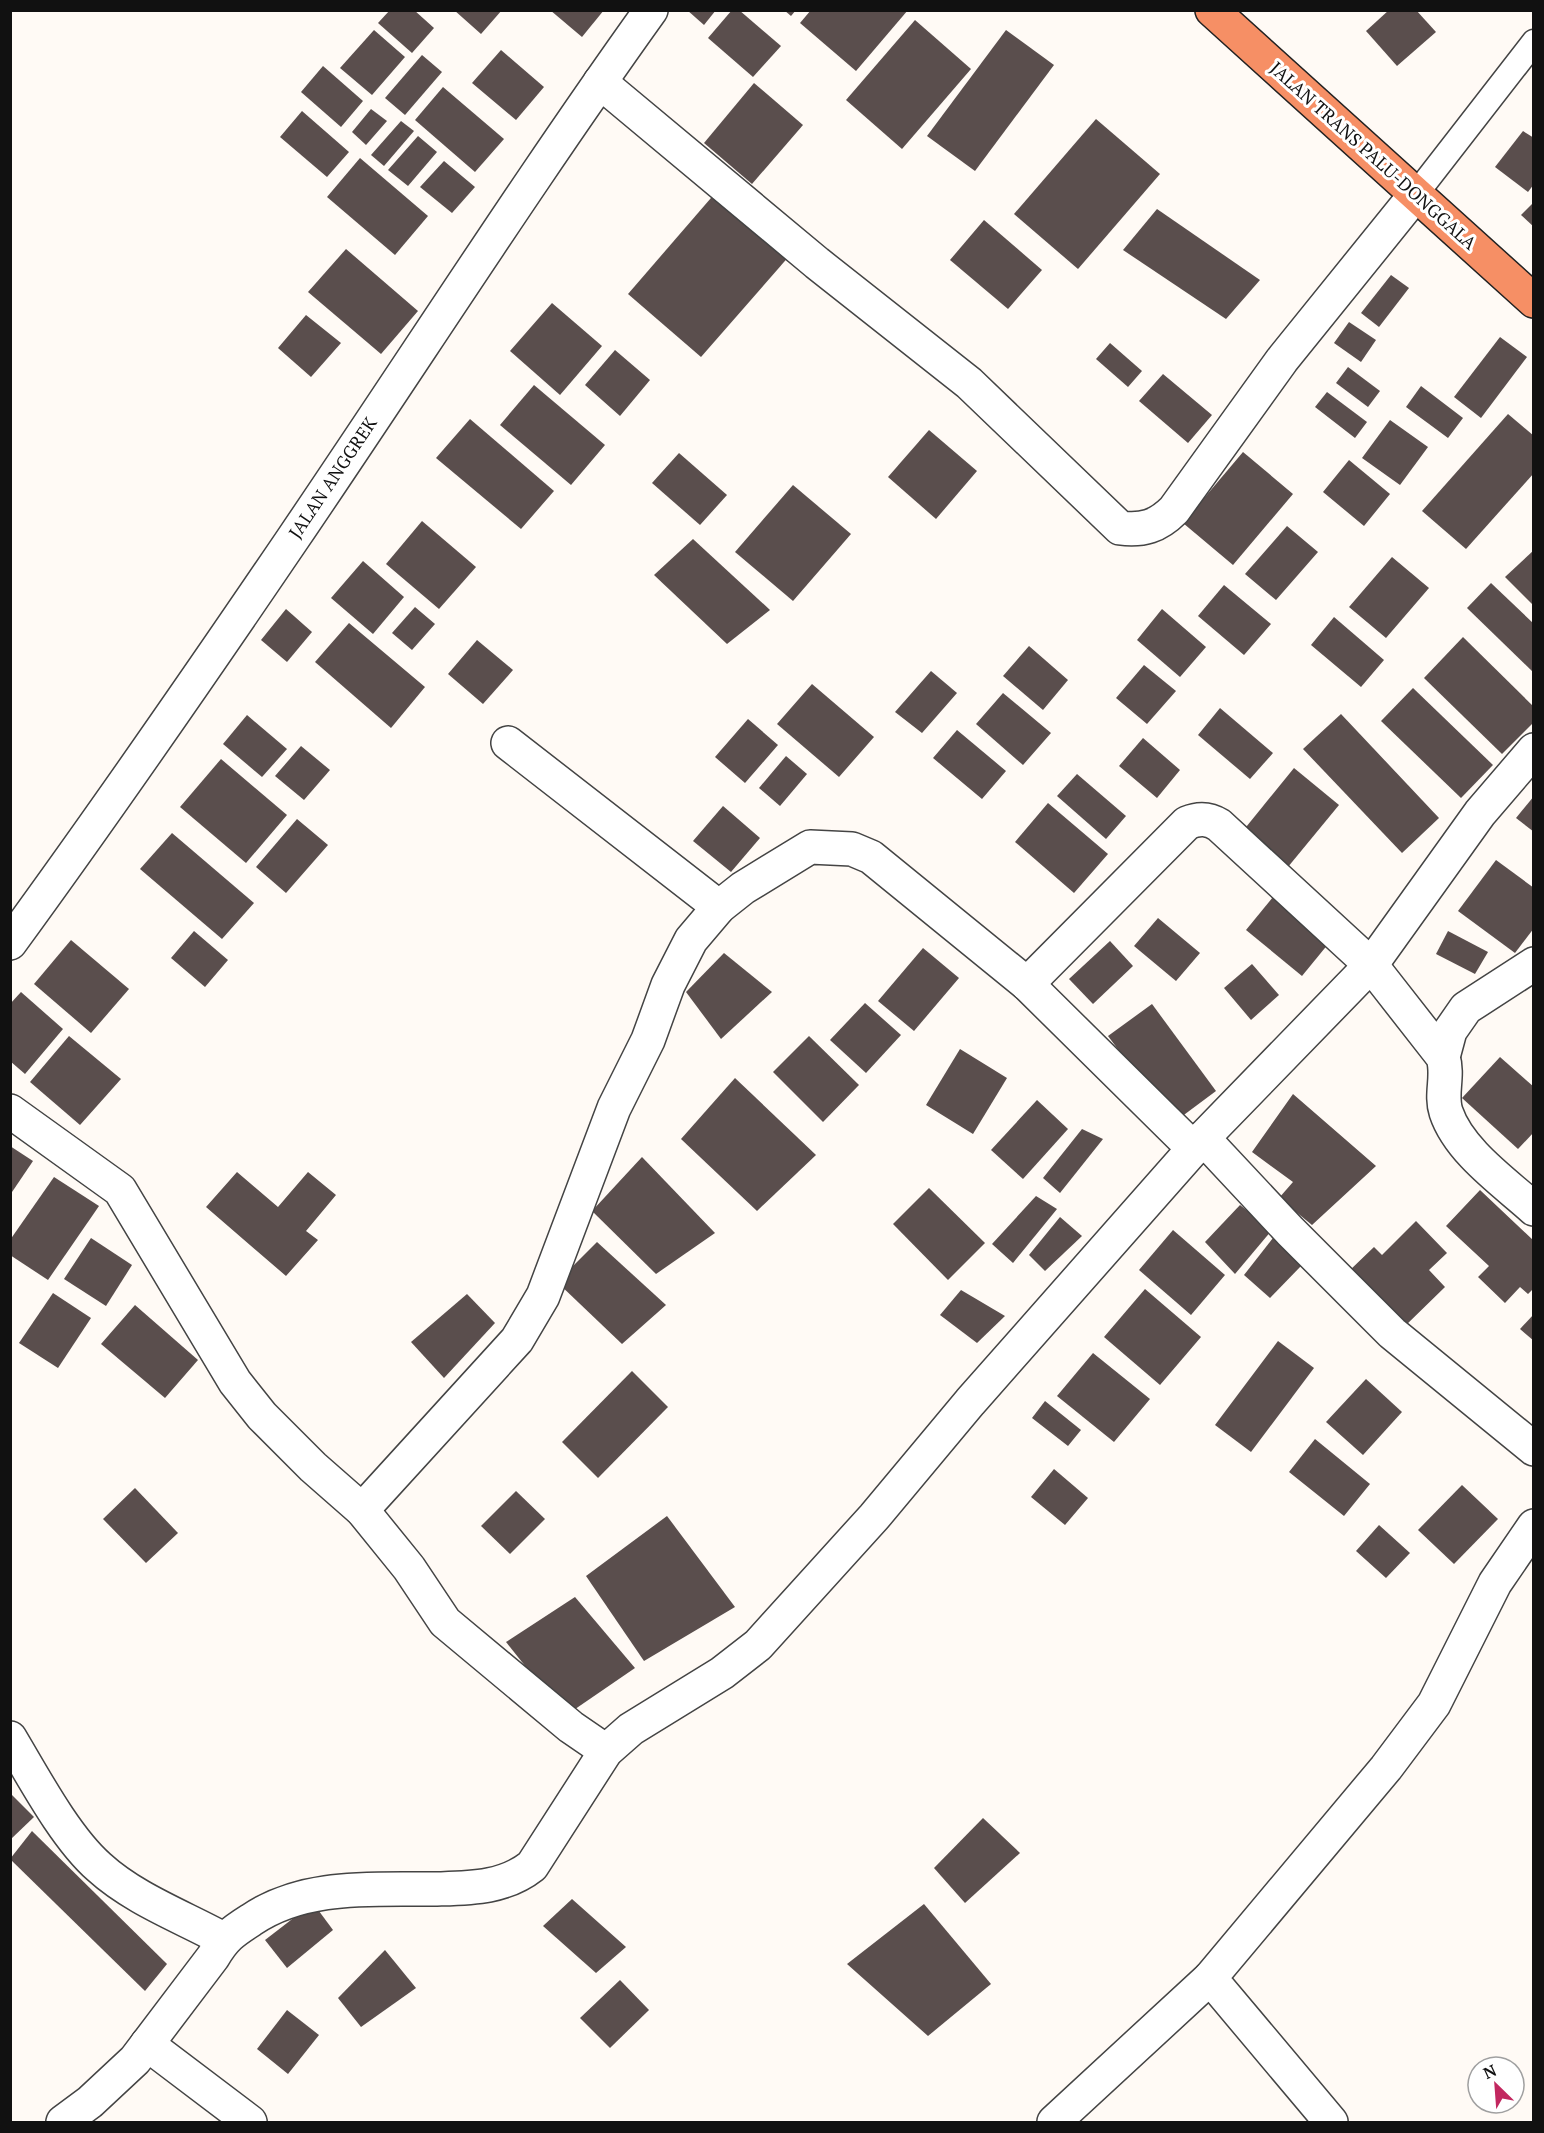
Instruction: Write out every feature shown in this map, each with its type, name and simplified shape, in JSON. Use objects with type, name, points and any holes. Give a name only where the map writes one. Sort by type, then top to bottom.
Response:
[{"type":"highway","name":"JALAN TRANS PALU-DONGGALA","points":[[1212,10],[1533,301]]},
{"type":"street","name":"JALAN ANGGREK","points":[[10,943],[83,843],[294,536],[651,10]]},
{"type":"street","points":[[600,82],[817,263],[969,383],[1120,528],[1133,529],[1155,525],[1174,510],[1282,360],[1416,194]]},
{"type":"street","points":[[508,743],[719,908]]},
{"type":"street","points":[[63,2122],[90,2102],[135,2060],[213,1958],[223,1939],[267,1909],[300,1896],[344,1891],[483,1888],[521,1874],[532,1866],[606,1751],[631,1729],[722,1673],[758,1645],[874,1516],[970,1402],[1198,1144],[1371,965],[1480,813],[1533,750]]},
{"type":"street","points":[[1027,984],[1187,823],[1202,819],[1219,825],[1371,965],[1443,1057],[1447,1070],[1446,1111],[1458,1134],[1476,1155],[1533,1209]]},
{"type":"street","points":[[362,1509],[517,1340],[543,1296],[614,1108],[648,1040],[668,985],[691,940],[719,908],[743,888],[810,847],[852,849],[871,857],[1027,984],[1290,1231],[1392,1333],[1533,1449]]},
{"type":"street","points":[[1443,1057],[1450,1031],[1466,1008],[1533,964]]},
{"type":"street","points":[[10,1112],[120,1190],[235,1382],[262,1416],[312,1467],[362,1509],[408,1568],[444,1622],[571,1727],[606,1751]]},
{"type":"street","points":[[1054,2122],[1210,1978],[1386,1768],[1434,1704],[1495,1583],[1533,1526]]},
{"type":"street","points":[[10,1738],[75,1839],[99,1868],[138,1894],[223,1939]]},
{"type":"street","points":[[1210,1978],[1331,2122]]},
{"type":"street","points":[[147,2044],[250,2122]]},
{"type":"lane","points":[[1416,194],[1533,42]]},
{"type":"building","points":[[390,10],[414,10],[434,28],[412,53],[378,23]]},
{"type":"building","points":[[454,10],[502,10],[481,34]]},
{"type":"building","points":[[550,10],[604,10],[582,37]]},
{"type":"building","points":[[687,10],[716,10],[704,25]]},
{"type":"building","points":[[732,10],[739,10],[781,46],[753,77],[708,38]]},
{"type":"building","points":[[784,10],[796,10],[791,16]]},
{"type":"building","points":[[811,10],[908,10],[856,71],[800,23]]},
{"type":"building","points":[[1389,10],[1416,10],[1436,32],[1397,66],[1366,31]]},
{"type":"building","points":[[915,20],[971,69],[902,149],[846,100]]},
{"type":"building","points":[[374,30],[405,57],[372,95],[340,68]]},
{"type":"building","points":[[1006,30],[1054,65],[975,171],[927,136]]},
{"type":"building","points":[[501,50],[544,87],[516,120],[472,83]]},
{"type":"building","points":[[422,55],[442,72],[405,115],[385,98]]},
{"type":"building","points":[[323,66],[363,101],[341,127],[301,92]]},
{"type":"building","points":[[754,83],[803,125],[752,184],[704,143]]},
{"type":"building","points":[[443,87],[504,139],[475,172],[415,120]]},
{"type":"building","points":[[371,109],[387,121],[366,145],[352,132]]},
{"type":"building","points":[[302,111],[349,152],[327,177],[280,137]]},
{"type":"building","points":[[1096,119],[1160,174],[1078,269],[1014,214]]},
{"type":"building","points":[[401,121],[414,131],[384,166],[371,155]]},
{"type":"building","points":[[1523,131],[1534,138],[1534,184],[1528,192],[1495,167]]},
{"type":"building","points":[[418,136],[437,152],[408,186],[388,170]]},
{"type":"building","points":[[360,158],[428,216],[395,255],[327,197]]},
{"type":"building","points":[[444,161],[475,187],[452,213],[420,187]]},
{"type":"building","points":[[717,191],[791,254],[701,357],[628,294]]},
{"type":"building","points":[[1534,202],[1534,227],[1521,215]]},
{"type":"building","points":[[1157,209],[1260,280],[1226,319],[1123,250]]},
{"type":"building","points":[[984,220],[1042,270],[1008,309],[950,260]]},
{"type":"building","points":[[346,249],[418,311],[381,354],[308,292]]},
{"type":"building","points":[[1391,275],[1409,288],[1379,327],[1361,313]]},
{"type":"building","points":[[552,303],[602,346],[560,395],[510,351]]},
{"type":"building","points":[[306,315],[341,343],[311,377],[278,348]]},
{"type":"building","points":[[1349,322],[1376,340],[1361,362],[1334,343]]},
{"type":"building","points":[[1500,337],[1527,357],[1481,418],[1454,397]]},
{"type":"building","points":[[1110,343],[1142,371],[1128,387],[1096,359]]},
{"type":"building","points":[[615,350],[650,380],[620,416],[585,385]]},
{"type":"building","points":[[1348,367],[1380,391],[1368,407],[1336,383]]},
{"type":"building","points":[[1163,374],[1212,415],[1188,443],[1139,401]]},
{"type":"building","points":[[534,385],[605,445],[571,485],[500,425]]},
{"type":"building","points":[[1421,386],[1463,418],[1448,438],[1406,407]]},
{"type":"building","points":[[1327,392],[1367,422],[1355,438],[1315,407]]},
{"type":"building","points":[[1508,414],[1534,436],[1534,473],[1466,549],[1422,511]]},
{"type":"building","points":[[470,419],[554,491],[521,529],[436,458]]},
{"type":"building","points":[[1390,420],[1428,447],[1400,485],[1362,458]]},
{"type":"building","points":[[929,430],[977,471],[936,519],[888,477]]},
{"type":"building","points":[[1243,452],[1293,494],[1233,565],[1183,523]]},
{"type":"building","points":[[679,453],[727,495],[700,525],[652,483]]},
{"type":"building","points":[[1349,460],[1390,494],[1364,526],[1323,492]]},
{"type":"building","points":[[793,485],[851,534],[793,601],[735,552]]},
{"type":"building","points":[[422,521],[476,567],[439,609],[386,564]]},
{"type":"building","points":[[1287,526],[1318,552],[1276,600],[1245,574]]},
{"type":"building","points":[[693,539],[770,610],[727,644],[654,575]]},
{"type":"building","points":[[1534,550],[1534,606],[1505,577]]},
{"type":"building","points":[[1392,557],[1429,588],[1386,638],[1349,607]]},
{"type":"building","points":[[363,561],[404,597],[373,634],[331,598]]},
{"type":"building","points":[[1491,583],[1534,624],[1534,673],[1467,608]]},
{"type":"building","points":[[1224,585],[1271,624],[1244,655],[1198,616]]},
{"type":"building","points":[[415,607],[435,624],[412,650],[392,633]]},
{"type":"building","points":[[286,609],[312,632],[287,662],[261,640]]},
{"type":"building","points":[[1162,609],[1206,647],[1180,677],[1137,640]]},
{"type":"building","points":[[1334,617],[1384,660],[1361,687],[1311,645]]},
{"type":"building","points":[[349,623],[425,687],[391,728],[315,662]]},
{"type":"building","points":[[1463,637],[1534,707],[1534,722],[1502,754],[1424,678]]},
{"type":"building","points":[[477,640],[513,670],[483,704],[448,674]]},
{"type":"building","points":[[1029,646],[1068,680],[1043,710],[1003,676]]},
{"type":"building","points":[[1144,665],[1176,691],[1147,724],[1116,698]]},
{"type":"building","points":[[931,671],[957,693],[922,733],[895,712]]},
{"type":"building","points":[[812,684],[874,737],[839,777],[777,724]]},
{"type":"building","points":[[1413,688],[1493,765],[1461,798],[1381,721]]},
{"type":"building","points":[[1003,693],[1051,733],[1023,765],[976,724]]},
{"type":"building","points":[[1220,708],[1273,753],[1250,779],[1198,735]]},
{"type":"building","points":[[1341,714],[1439,818],[1402,853],[1303,749]]},
{"type":"building","points":[[247,715],[287,749],[262,777],[223,744]]},
{"type":"building","points":[[748,719],[778,745],[745,783],[715,757]]},
{"type":"building","points":[[957,730],[1006,771],[982,799],[933,758]]},
{"type":"building","points":[[1143,738],[1180,770],[1157,798],[1119,766]]},
{"type":"building","points":[[301,746],[330,770],[304,800],[275,776]]},
{"type":"building","points":[[786,756],[807,774],[780,806],[759,788]]},
{"type":"building","points":[[221,759],[287,815],[246,863],[180,807]]},
{"type":"building","points":[[1294,768],[1339,805],[1283,873],[1238,837]]},
{"type":"building","points":[[1077,774],[1126,816],[1106,839],[1057,796]]},
{"type":"building","points":[[1534,796],[1534,832],[1516,818]]},
{"type":"building","points":[[1048,803],[1108,854],[1074,893],[1015,842]]},
{"type":"building","points":[[723,806],[760,838],[731,872],[693,841]]},
{"type":"building","points":[[297,819],[328,845],[286,893],[256,867]]},
{"type":"building","points":[[172,833],[254,903],[222,939],[140,869]]},
{"type":"building","points":[[1496,860],[1534,888],[1534,928],[1515,953],[1458,911]]},
{"type":"building","points":[[1273,897],[1329,943],[1302,976],[1246,930]]},
{"type":"building","points":[[1158,918],[1200,953],[1176,981],[1134,946]]},
{"type":"building","points":[[194,931],[228,960],[205,987],[171,958]]},
{"type":"building","points":[[1448,931],[1488,952],[1475,974],[1436,954]]},
{"type":"building","points":[[71,940],[129,989],[91,1033],[34,984]]},
{"type":"building","points":[[1110,941],[1133,966],[1093,1004],[1069,979]]},
{"type":"building","points":[[923,948],[959,978],[914,1031],[878,1001]]},
{"type":"building","points":[[724,953],[772,992],[721,1039],[686,992]]},
{"type":"building","points":[[1252,964],[1279,995],[1251,1020],[1224,988]]},
{"type":"building","points":[[21,992],[63,1029],[25,1074],[10,1061],[10,1004]]},
{"type":"building","points":[[865,1003],[901,1035],[866,1073],[830,1040]]},
{"type":"building","points":[[1152,1004],[1216,1091],[1173,1123],[1108,1036]]},
{"type":"building","points":[[69,1036],[121,1079],[80,1125],[30,1082]]},
{"type":"building","points":[[809,1036],[859,1085],[823,1122],[773,1072]]},
{"type":"building","points":[[960,1049],[1007,1078],[973,1134],[926,1105]]},
{"type":"building","points":[[1500,1057],[1534,1087],[1534,1132],[1518,1149],[1462,1098]]},
{"type":"building","points":[[735,1078],[816,1155],[757,1211],[681,1139]]},
{"type":"building","points":[[1293,1094],[1376,1166],[1312,1225],[1279,1198],[1293,1182],[1252,1152]]},
{"type":"building","points":[[1037,1100],[1068,1129],[1023,1179],[991,1150]]},
{"type":"building","points":[[1082,1129],[1103,1139],[1060,1193],[1043,1178]]},
{"type":"building","points":[[10,1146],[33,1161],[10,1195]]},
{"type":"building","points":[[642,1157],[715,1233],[656,1274],[592,1211]]},
{"type":"building","points":[[237,1172],[278,1207],[308,1172],[336,1195],[306,1231],[318,1240],[286,1276],[206,1207]]},
{"type":"building","points":[[54,1177],[99,1206],[48,1280],[10,1255],[10,1240]]},
{"type":"building","points":[[929,1188],[985,1243],[948,1280],[893,1224]]},
{"type":"building","points":[[1480,1190],[1534,1241],[1534,1288],[1528,1294],[1520,1287],[1505,1303],[1478,1277],[1489,1266],[1446,1226]]},
{"type":"building","points":[[1036,1196],[1057,1209],[1013,1263],[992,1244]]},
{"type":"building","points":[[1240,1205],[1272,1230],[1235,1274],[1205,1242]]},
{"type":"building","points":[[1060,1217],[1082,1236],[1045,1271],[1029,1255]]},
{"type":"building","points":[[1416,1221],[1447,1253],[1429,1270],[1445,1287],[1404,1327],[1349,1271],[1374,1247],[1382,1255]]},
{"type":"building","points":[[1173,1230],[1225,1275],[1191,1315],[1139,1270]]},
{"type":"building","points":[[91,1238],[132,1265],[106,1306],[64,1279]]},
{"type":"building","points":[[1273,1238],[1302,1265],[1270,1298],[1244,1275]]},
{"type":"building","points":[[597,1242],[666,1305],[622,1344],[557,1282]]},
{"type":"building","points":[[1145,1289],[1201,1337],[1160,1385],[1104,1337]]},
{"type":"building","points":[[961,1290],[1005,1316],[977,1343],[940,1315]]},
{"type":"building","points":[[53,1293],[91,1318],[58,1368],[19,1343]]},
{"type":"building","points":[[467,1294],[495,1323],[444,1378],[411,1342]]},
{"type":"building","points":[[135,1305],[198,1360],[165,1398],[101,1344]]},
{"type":"building","points":[[1534,1314],[1534,1341],[1520,1329]]},
{"type":"building","points":[[1278,1341],[1314,1368],[1251,1452],[1215,1425]]},
{"type":"building","points":[[1093,1353],[1150,1399],[1114,1442],[1057,1396]]},
{"type":"building","points":[[632,1371],[668,1407],[598,1478],[562,1442]]},
{"type":"building","points":[[1366,1379],[1402,1412],[1363,1455],[1326,1422]]},
{"type":"building","points":[[1045,1401],[1081,1430],[1068,1446],[1032,1418]]},
{"type":"building","points":[[1315,1439],[1370,1484],[1344,1516],[1289,1472]]},
{"type":"building","points":[[1054,1469],[1088,1498],[1065,1525],[1031,1497]]},
{"type":"building","points":[[1462,1485],[1498,1519],[1454,1564],[1418,1530]]},
{"type":"building","points":[[135,1488],[178,1533],[146,1563],[103,1519]]},
{"type":"building","points":[[516,1491],[545,1519],[510,1554],[481,1526]]},
{"type":"building","points":[[667,1516],[735,1607],[644,1661],[586,1576]]},
{"type":"building","points":[[1379,1525],[1410,1553],[1386,1578],[1356,1551]]},
{"type":"building","points":[[575,1597],[635,1668],[565,1716],[506,1642]]},
{"type":"building","points":[[10,1793],[34,1817],[10,1840]]},
{"type":"building","points":[[983,1818],[1020,1853],[965,1903],[934,1868]]},
{"type":"building","points":[[32,1831],[167,1964],[145,1991],[10,1859]]},
{"type":"building","points":[[572,1899],[626,1947],[596,1973],[543,1926]]},
{"type":"building","points":[[313,1903],[333,1930],[287,1968],[265,1940]]},
{"type":"building","points":[[924,1904],[991,1984],[928,2036],[847,1964]]},
{"type":"building","points":[[385,1950],[416,1988],[361,2027],[338,1998]]},
{"type":"building","points":[[620,1980],[649,2010],[610,2048],[580,2018]]},
{"type":"building","points":[[287,2010],[319,2035],[288,2074],[257,2049]]}]
